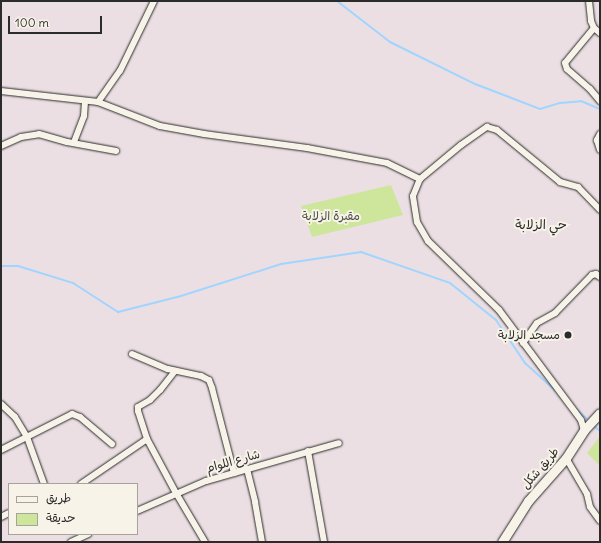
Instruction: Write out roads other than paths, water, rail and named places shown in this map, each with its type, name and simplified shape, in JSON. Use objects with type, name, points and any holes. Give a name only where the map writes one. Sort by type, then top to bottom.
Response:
[{"type":"main road","name":"طريق شكل","points":[[502,542],[528,501],[566,458],[584,430],[600,413]]},
{"type":"street","points":[[98,102],[120,71],[154,1]]},
{"type":"street","points":[[589,1],[589,11],[594,28],[600,33]]},
{"type":"street","points":[[594,28],[565,63],[567,69],[590,89],[600,101]]},
{"type":"street","points":[[1,91],[98,102],[160,126],[204,134],[307,148],[387,163],[420,179]]},
{"type":"street","points":[[74,142],[84,116],[85,101]]},
{"type":"street","points":[[584,430],[581,420],[488,298],[448,262],[428,241],[422,232],[414,209],[413,196],[420,179],[460,145],[484,128],[492,128],[497,130],[560,182],[578,187],[600,210]]},
{"type":"street","points":[[1,146],[21,137],[39,134],[67,142],[74,142],[116,151]]},
{"type":"street","points":[[600,134],[597,140],[600,150]]},
{"type":"street","points":[[523,343],[537,323],[555,313],[592,275],[596,274],[600,278]]},
{"type":"street","points":[[132,354],[175,371],[201,376],[209,380],[234,473]]},
{"type":"street","points":[[175,371],[160,390],[150,400],[138,408],[147,439],[176,493],[205,542]]},
{"type":"street","points":[[1,404],[15,417],[27,437],[44,483]]},
{"type":"street","points":[[1,450],[69,415],[76,415],[112,444]]},
{"type":"street","points":[[82,483],[147,439]]},
{"type":"street","name":"شارع اللوام","points":[[138,511],[206,481],[340,443]]},
{"type":"street","points":[[308,451],[324,542]]},
{"type":"street","points":[[566,458],[587,494],[590,507],[600,521]]},
{"type":"street","points":[[247,469],[256,502],[262,542]]},
{"type":"street","points":[[71,542],[86,535]]},
{"type":"waterway","points":[[337,1],[390,42],[475,84],[540,109],[560,103],[581,101],[600,109]]},
{"type":"waterway","points":[[1,266],[18,266],[73,283],[118,312],[181,296],[281,264],[361,252],[450,283],[496,320],[525,363],[556,391]]},
{"type":"waterway","points":[[577,410],[587,419]]},
{"type":"waterway","points":[[595,427],[600,431]]},
{"type":"place","name":"مسجد الزلابة","points":[[568,335]]},
{"type":"district","name":"حي الزلابة","points":[[541,225]]},
{"type":"park label","name":"مقبرة الزلابة","points":[[331,216]]}]
